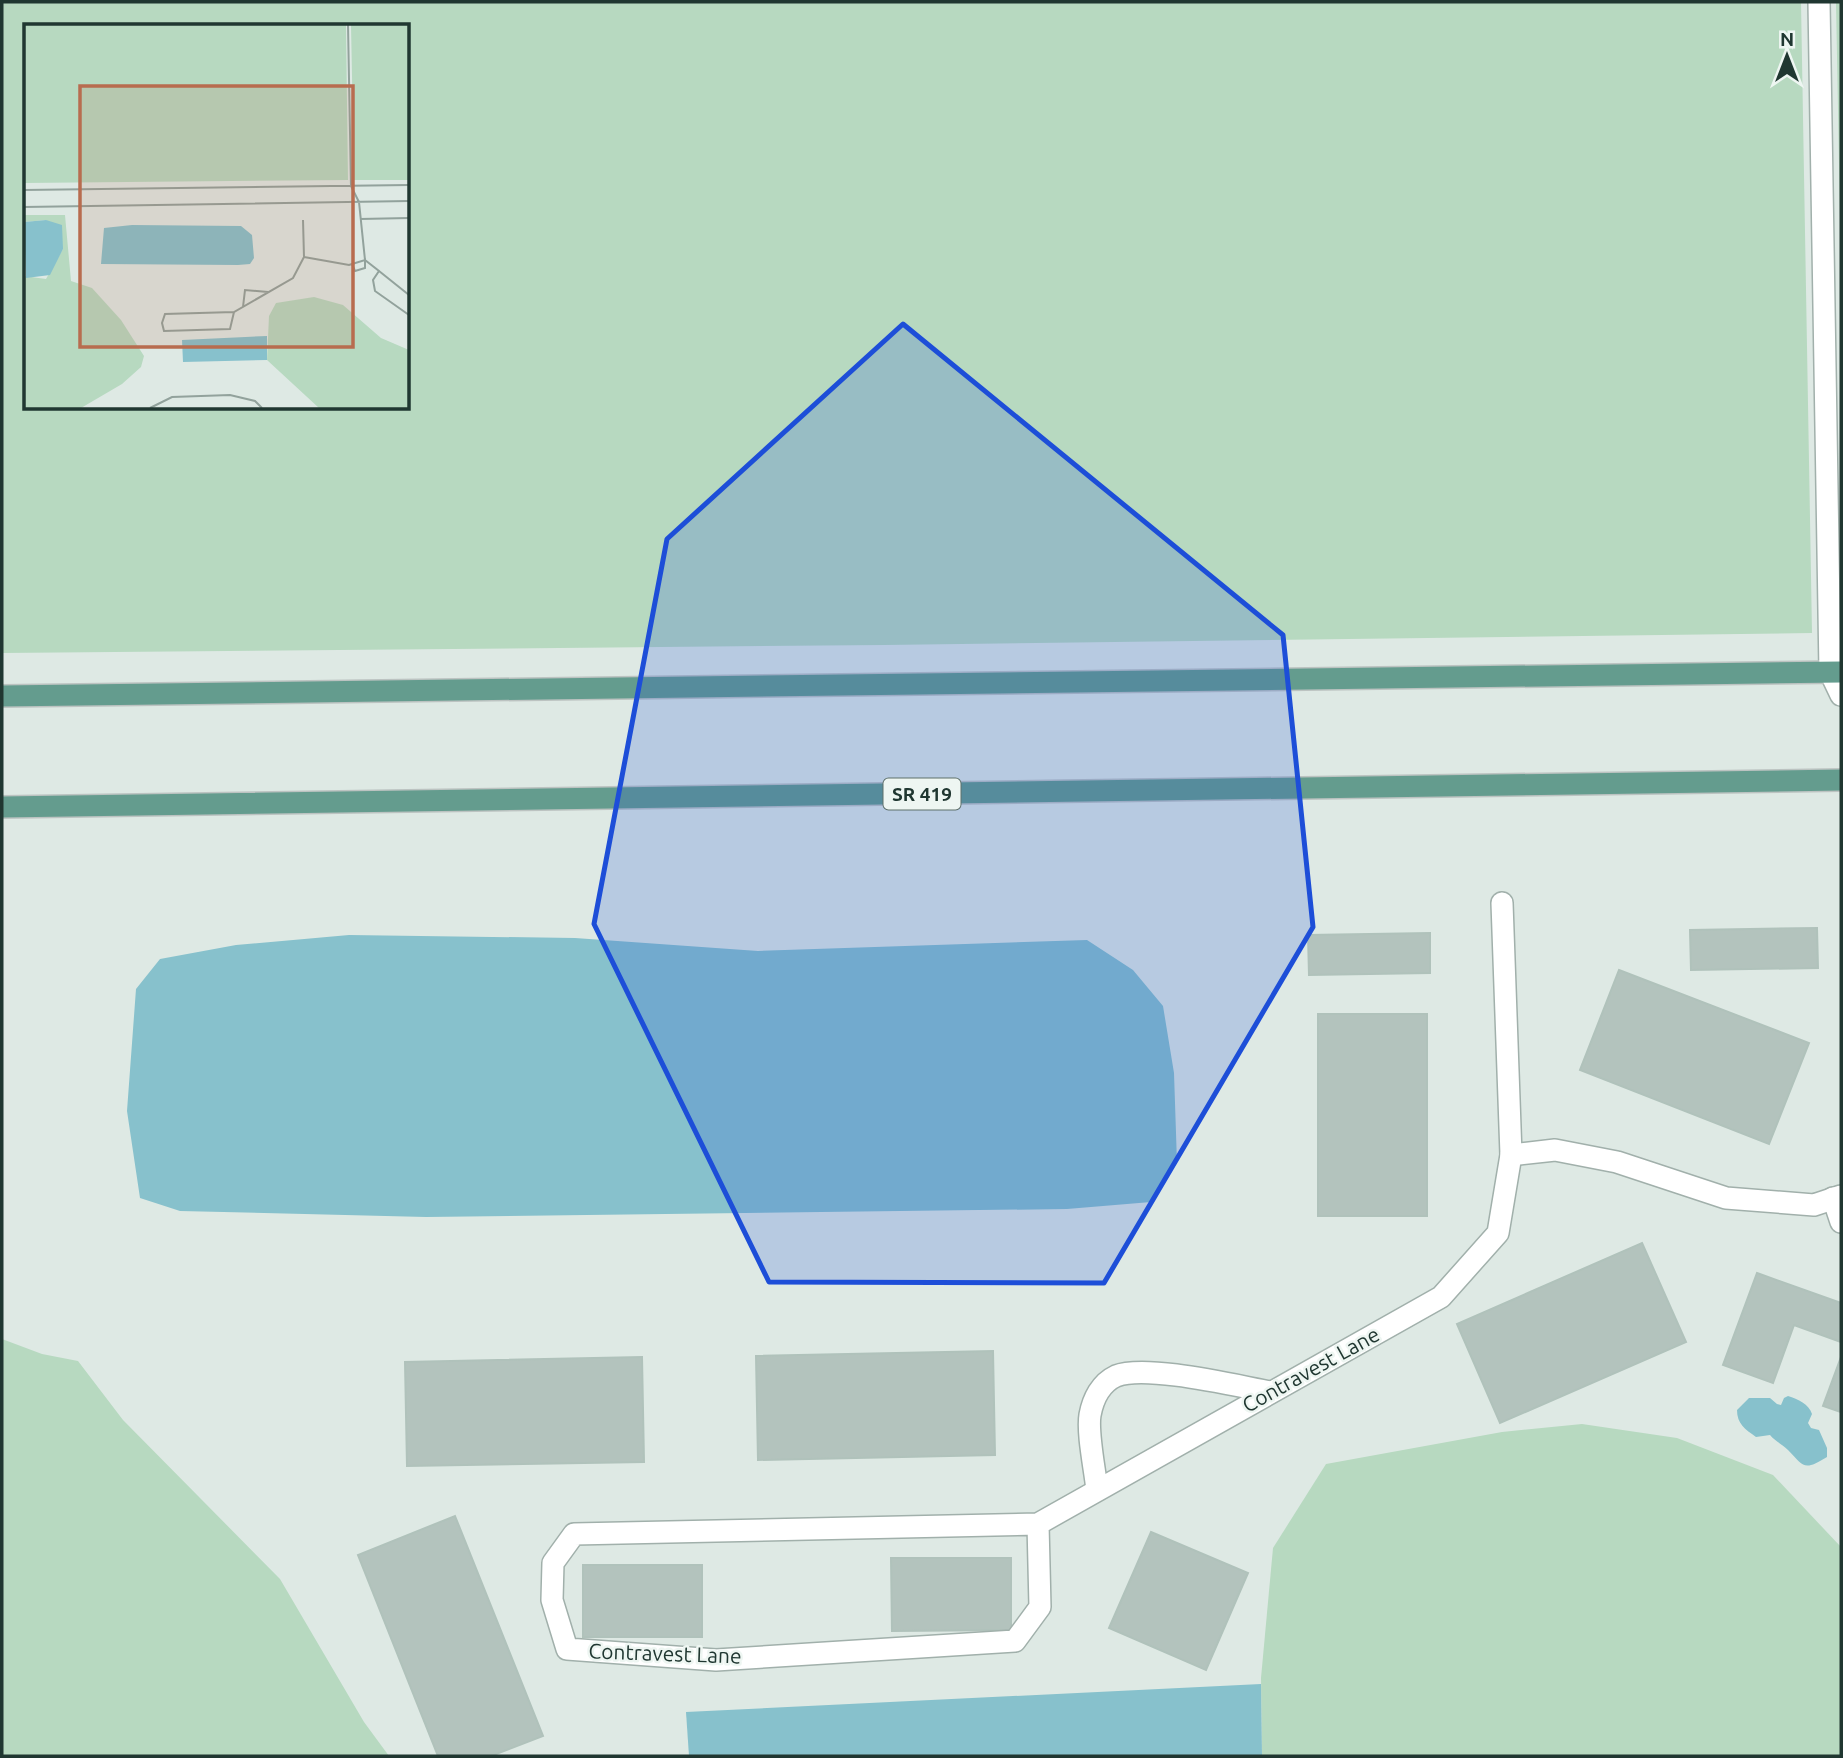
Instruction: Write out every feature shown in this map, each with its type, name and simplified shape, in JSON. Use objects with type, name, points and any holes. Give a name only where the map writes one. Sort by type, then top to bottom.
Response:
[{"type":"main road","points":[[2,696],[1836,672]]},
{"type":"main road","name":"SR 419","points":[[2,807],[1841,780]]},
{"type":"street","points":[[1819,2],[1836,672],[1841,695]]},
{"type":"street","name":"Contravest Lane","points":[[1038,1524],[1040,1607],[1015,1641],[716,1660],[567,1649],[552,1600],[553,1563],[574,1534],[1038,1524],[1441,1297],[1498,1233],[1511,1155],[1502,903]]},
{"type":"street","points":[[1511,1155],[1555,1150],[1617,1162],[1726,1198],[1814,1205],[1837,1197],[1841,1222]]},
{"type":"street","points":[[1097,1490],[1089,1418],[1099,1392],[1117,1376],[1167,1374],[1271,1392]]},
{"type":"highlighted area","points":[[903,324],[1283,635],[1313,927],[1104,1283],[769,1282],[594,924],[667,539]]},
{"type":"green space","points":[[2,2],[1801,2],[1812,633],[2,653]]},
{"type":"green space","points":[[1836,2],[1841,2],[1841,272]]},
{"type":"green space","points":[[2,1339],[42,1354],[78,1361],[123,1420],[280,1579],[364,1722],[389,1756],[2,1756]]},
{"type":"green space","points":[[1582,1424],[1677,1438],[1773,1475],[1841,1547],[1841,1756],[1262,1756],[1261,1678],[1273,1548],[1326,1464],[1502,1432]]},
{"type":"water","points":[[349,935],[575,938],[758,951],[1087,940],[1133,970],[1163,1006],[1174,1073],[1177,1163],[1151,1202],[1067,1209],[426,1217],[180,1211],[140,1198],[127,1111],[136,989],[160,959],[236,945]]},
{"type":"water","points":[[1788,1396],[1808,1407],[1812,1414],[1808,1423],[1811,1428],[1819,1430],[1827,1448],[1827,1457],[1808,1466],[1801,1463],[1770,1435],[1756,1437],[1745,1429],[1738,1419],[1737,1410],[1749,1398],[1770,1398],[1781,1405]]},
{"type":"water","points":[[1261,1684],[1262,1756],[689,1756],[686,1712]]},
{"type":"building","points":[[1817,928],[1818,968],[1691,970],[1690,930]]},
{"type":"building","points":[[1430,933],[1430,973],[1309,975],[1308,935]]},
{"type":"building","points":[[1619,970],[1809,1043],[1769,1144],[1580,1070]]},
{"type":"building","points":[[1318,1014],[1427,1014],[1427,1216],[1318,1216]]},
{"type":"building","points":[[1642,1243],[1686,1342],[1500,1423],[1457,1324]]},
{"type":"building","points":[[1757,1273],[1841,1303],[1841,1342],[1794,1325],[1773,1383],[1723,1365]]},
{"type":"building","points":[[993,1351],[995,1455],[758,1460],[756,1356]]},
{"type":"building","points":[[642,1357],[644,1462],[407,1466],[405,1362]]},
{"type":"building","points":[[1841,1357],[1841,1412],[1823,1406]]},
{"type":"building","points":[[455,1516],[543,1736],[491,1756],[438,1756],[358,1555]]},
{"type":"building","points":[[1151,1532],[1248,1573],[1206,1670],[1109,1628]]},
{"type":"building","points":[[891,1558],[1011,1558],[1011,1630],[892,1631]]},
{"type":"building","points":[[583,1565],[702,1565],[702,1637],[583,1637]]}]
